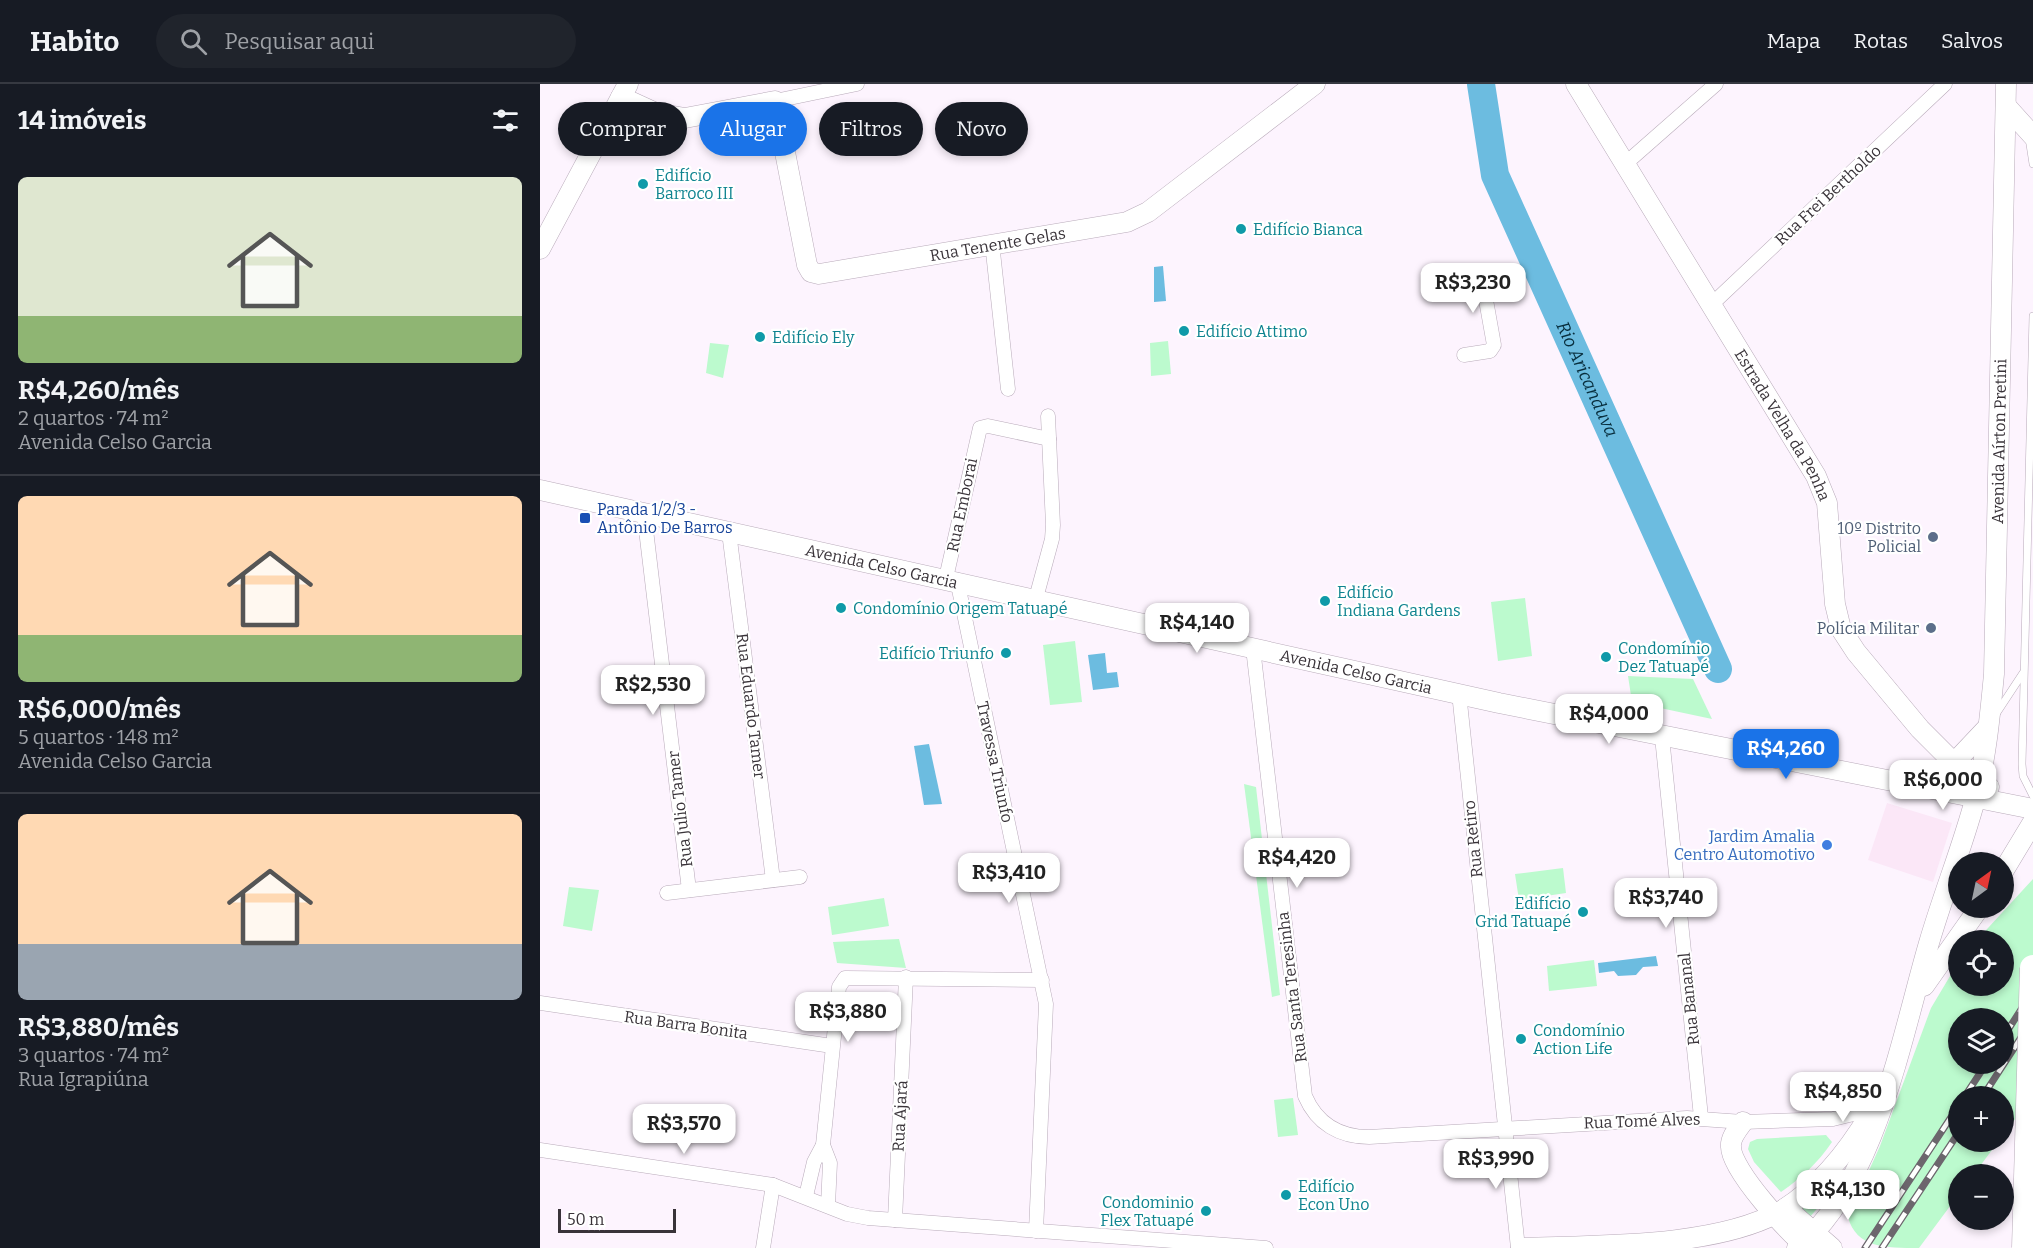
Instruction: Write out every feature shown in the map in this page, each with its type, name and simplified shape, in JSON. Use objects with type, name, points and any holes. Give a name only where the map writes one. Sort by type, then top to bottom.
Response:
[{"type":"highway","points":[[2025,1248],[2033,968]]},
{"type":"main road","name":"Rua Tenente Gelas","points":[[775,101],[807,266],[811,272],[819,274],[1127,222],[1148,212],[1315,84]]},
{"type":"main road","name":"Estrada Velha da Penha","points":[[1575,84],[1823,490],[1827,503],[1835,604],[1841,629],[1856,652],[1920,729],[1977,789],[2028,804]]},
{"type":"main road","name":"Avenida Aírton Pretini","points":[[1962,852],[1990,724],[1994,663],[2006,84]]},
{"type":"main road","points":[[540,249],[545,228],[593,150],[625,90],[656,112],[685,118],[775,101]]},
{"type":"main road","points":[[2006,106],[2030,133]]},
{"type":"main road","name":"Avenida Celso Garcia","points":[[540,490],[1662,737],[1918,786],[1977,789]]},
{"type":"main road","points":[[1918,786],[1954,763],[1990,724]]},
{"type":"main road","points":[[2014,853],[2033,822]]},
{"type":"main road","name":"Avenida Aírton Pretini","points":[[1912,1006],[1933,929],[1948,892]]},
{"type":"main road","points":[[1805,1243],[1835,1207],[1849,1184],[1878,1119],[1912,1006],[1936,966],[1972,918]]},
{"type":"main road","points":[[1520,1248],[1699,1239],[1730,1233],[1780,1212],[1826,1173],[1858,1134],[1885,1092]]},
{"type":"main road","points":[[1743,1122],[1735,1134],[1730,1149],[1733,1158],[1805,1243],[1833,1248]]},
{"type":"main road","points":[[1699,1239],[1720,1248]]},
{"type":"street","points":[[775,101],[858,84]]},
{"type":"street","points":[[1625,164],[1716,84]]},
{"type":"street","name":"Rua Frei Bertholdo","points":[[1712,305],[1945,84]]},
{"type":"street","points":[[992,243],[1008,389]]},
{"type":"street","points":[[1464,355],[1490,351],[1494,345],[1481,272]]},
{"type":"street","points":[[1036,598],[1052,539],[1048,416]]},
{"type":"street","name":"Rua Emborai","points":[[952,579],[979,431],[985,426],[1049,439]]},
{"type":"street","name":"Rua Julio Tamer","points":[[644,513],[689,890]]},
{"type":"street","name":"Rua Eduardo Tamer","points":[[729,532],[773,880]]},
{"type":"street","name":"Travessa Triunfo","points":[[952,579],[1042,980],[1046,1025],[1036,1231]]},
{"type":"street","name":"Rua Santa Teresinha","points":[[1253,648],[1305,1096],[1315,1115],[1338,1133]]},
{"type":"street","name":"Rua Retiro","points":[[1459,693],[1520,1248]]},
{"type":"street","name":"Rua Bananal","points":[[1662,737],[1701,1117]]},
{"type":"street","points":[[667,893],[800,877]]},
{"type":"street","points":[[817,1201],[814,1162],[823,1146],[832,1046],[841,982],[852,976],[1042,980]]},
{"type":"street","name":"Rua Ajará","points":[[895,1220],[906,977]]},
{"type":"street","name":"Rua Barra Bonita","points":[[540,1003],[832,1046]]},
{"type":"street","name":"Rua Tomé Alves","points":[[1338,1133],[1370,1137],[1701,1117],[1743,1122],[1833,1119],[1874,1109]]},
{"type":"street","points":[[817,1201],[830,1163],[823,1146]]},
{"type":"street","points":[[540,1150],[773,1185],[847,1214],[895,1220],[1266,1248]]},
{"type":"street","points":[[763,1248],[773,1185]]},
{"type":"lane","points":[[2030,133],[2033,164]]},
{"type":"lane","points":[[2028,804],[2022,764],[2033,316]]},
{"type":"lane","points":[[1990,724],[2023,673]]},
{"type":"shaded area","points":[[1887,803],[1952,823],[1933,882],[1868,860]]},
{"type":"green space","points":[[1168,341],[1171,374],[1151,376],[1150,343]]},
{"type":"green space","points":[[710,343],[729,345],[723,378],[706,373]]},
{"type":"green space","points":[[1525,598],[1532,656],[1498,661],[1491,602]]},
{"type":"green space","points":[[1075,641],[1082,702],[1050,705],[1043,645]]},
{"type":"green space","points":[[1628,676],[1693,679],[1712,719],[1632,702]]},
{"type":"green space","points":[[1244,784],[1256,787],[1280,995],[1272,997]]},
{"type":"green space","points":[[1563,868],[1566,893],[1519,900],[1515,874]]},
{"type":"green space","points":[[2033,879],[2033,1095],[2014,1121],[2014,1086],[1948,1086],[1948,1152],[1990,1152],[1982,1164],[1948,1164],[1948,1209],[1919,1248],[1895,1248],[1874,1244],[1858,1235],[1848,1217],[1880,1146],[1931,1008],[1948,979],[1948,996],[2014,996],[2014,930],[1986,930],[1997,918],[2014,918],[2014,900]]},
{"type":"green space","points":[[569,887],[599,890],[592,931],[563,926]]},
{"type":"green space","points":[[884,898],[889,926],[832,935],[828,907]]},
{"type":"green space","points":[[899,939],[906,968],[837,963],[833,942]]},
{"type":"green space","points":[[1594,960],[1597,986],[1549,991],[1547,966]]},
{"type":"green space","points":[[1293,1098],[1298,1135],[1278,1137],[1274,1100]]},
{"type":"green space","points":[[1826,1135],[1832,1142],[1827,1150],[1809,1170],[1781,1192],[1754,1162],[1748,1149],[1750,1142],[1757,1139]]},
{"type":"green space","points":[[1843,1171],[1828,1196],[1809,1218],[1798,1212]]},
{"type":"water","points":[[1163,266],[1166,301],[1154,302],[1154,267]]},
{"type":"water","points":[[1105,653],[1107,673],[1117,672],[1119,687],[1093,690],[1088,655]]},
{"type":"water","points":[[929,744],[942,804],[924,805],[914,746]]},
{"type":"water","points":[[1656,956],[1658,966],[1643,967],[1636,975],[1618,976],[1614,971],[1599,973],[1598,963]]},
{"type":"waterway","name":"Rio Aricanduva","points":[[1481,84],[1495,175],[1718,669]]},
{"type":"railway","points":[[2014,1020],[2033,991]]},
{"type":"railway","points":[[1989,1086],[2033,1019]]},
{"type":"railway","points":[[1972,1086],[1979,1074]]},
{"type":"railway","points":[[1865,1248],[1948,1122]]},
{"type":"railway","points":[[1882,1248],[1948,1149]]},
{"type":"place","name":"Edifício Barroco III","points":[[643,184]]},
{"type":"place","name":"Edifício Bianca","points":[[1241,229]]},
{"type":"place","name":"Edifício Attimo","points":[[1184,331]]},
{"type":"place","name":"Edifício Ely","points":[[760,337]]},
{"type":"place","name":"Parada 1/2/3 - Antônio De Barros","points":[[585,518]]},
{"type":"place","name":"10º Distrito Policial","points":[[1933,537]]},
{"type":"place","name":"Edifício Indiana Gardens","points":[[1325,601]]},
{"type":"place","name":"Condomínio Origem Tatuapé","points":[[841,608]]},
{"type":"place","name":"Polícia Militar","points":[[1931,628]]},
{"type":"place","name":"Edifício Triunfo","points":[[1006,653]]},
{"type":"place","name":"Condomínio Dez Tatuapé","points":[[1606,657]]},
{"type":"place","name":"Jardim Amalia Centro Automotivo","points":[[1827,845]]},
{"type":"place","name":"Edifício Grid Tatuapé","points":[[1583,912]]},
{"type":"place","name":"Condomínio Action Life","points":[[1521,1039]]},
{"type":"place","name":"Edifício Econ Uno","points":[[1286,1195]]},
{"type":"place","name":"Condominio Flex Tatuapé","points":[[1206,1211]]}]
